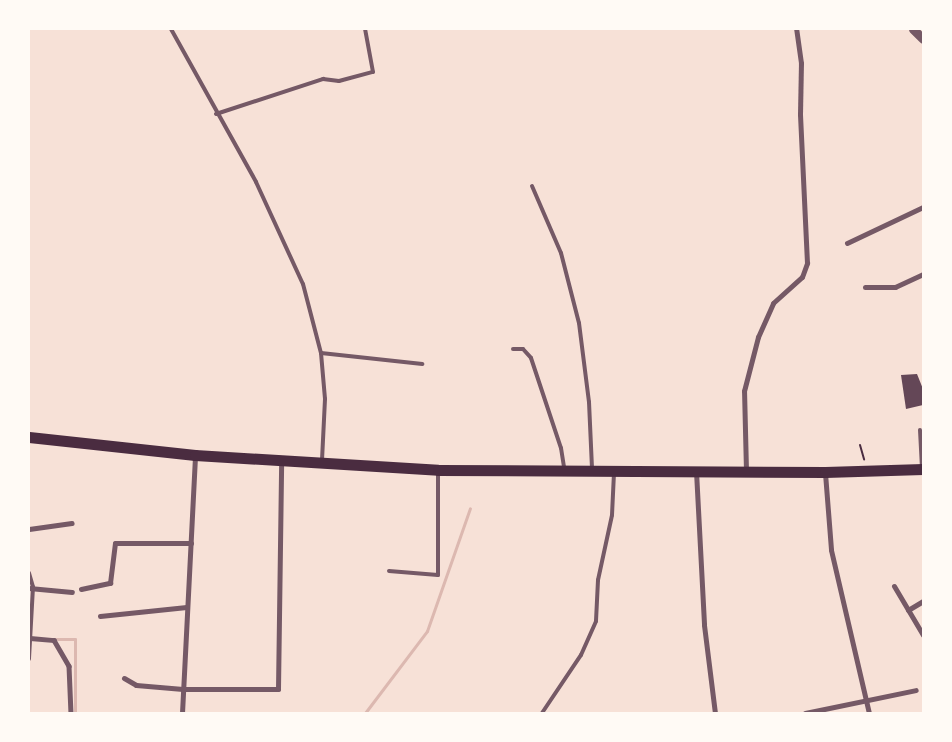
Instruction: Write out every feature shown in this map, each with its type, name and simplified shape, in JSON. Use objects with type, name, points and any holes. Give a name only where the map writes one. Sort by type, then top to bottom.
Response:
[{"type":"main road","points":[[29,437],[195,455],[438,470],[564,468],[824,472],[922,469]]},
{"type":"street","points":[[746,471],[744,392],[758,338],[773,303],[802,276],[807,263],[800,114],[801,63],[796,29]]},
{"type":"street","points":[[913,29],[923,39]]},
{"type":"street","points":[[847,243],[923,207]]},
{"type":"street","points":[[865,287],[895,287],[923,274]]},
{"type":"street","points":[[182,713],[195,455]]},
{"type":"street","points":[[124,678],[136,685],[183,689],[278,689],[281,460]]},
{"type":"street","points":[[696,470],[704,626],[715,713]]},
{"type":"street","points":[[824,472],[831,550],[869,713]]},
{"type":"street","points":[[29,529],[72,523]]},
{"type":"street","points":[[81,589],[110,583],[116,543],[191,543]]},
{"type":"street","points":[[894,586],[923,635]]},
{"type":"street","points":[[31,588],[72,592]]},
{"type":"street","points":[[908,610],[923,601]]},
{"type":"street","points":[[100,616],[187,607]]},
{"type":"street","points":[[30,638],[54,640],[58,647],[68,666],[71,713]]},
{"type":"street","points":[[804,713],[916,690]]},
{"type":"lane","points":[[171,29],[216,114],[256,182],[303,284],[321,353],[325,399],[322,463]]},
{"type":"lane","points":[[216,114],[323,80],[339,80],[373,72],[365,29]]},
{"type":"lane","points":[[532,186],[561,252],[579,323],[589,402],[592,469]]},
{"type":"lane","points":[[513,349],[523,349],[531,358],[561,448],[564,468]]},
{"type":"lane","points":[[321,353],[422,364]]},
{"type":"lane","points":[[920,430],[922,469]]},
{"type":"lane","points":[[542,713],[581,655],[596,621],[598,580],[612,515],[614,469]]},
{"type":"lane","points":[[389,570],[438,575],[438,470]]},
{"type":"lane","points":[[29,574],[31,588],[29,659]]},
{"type":"path","points":[[860,446],[868,471]]},
{"type":"building","points":[[917,374],[923,389],[923,405],[906,409],[901,375]]},
{"type":"waterway","points":[[365,713],[427,631],[470,508]]},
{"type":"waterway","points":[[52,639],[75,639],[75,713]]}]
